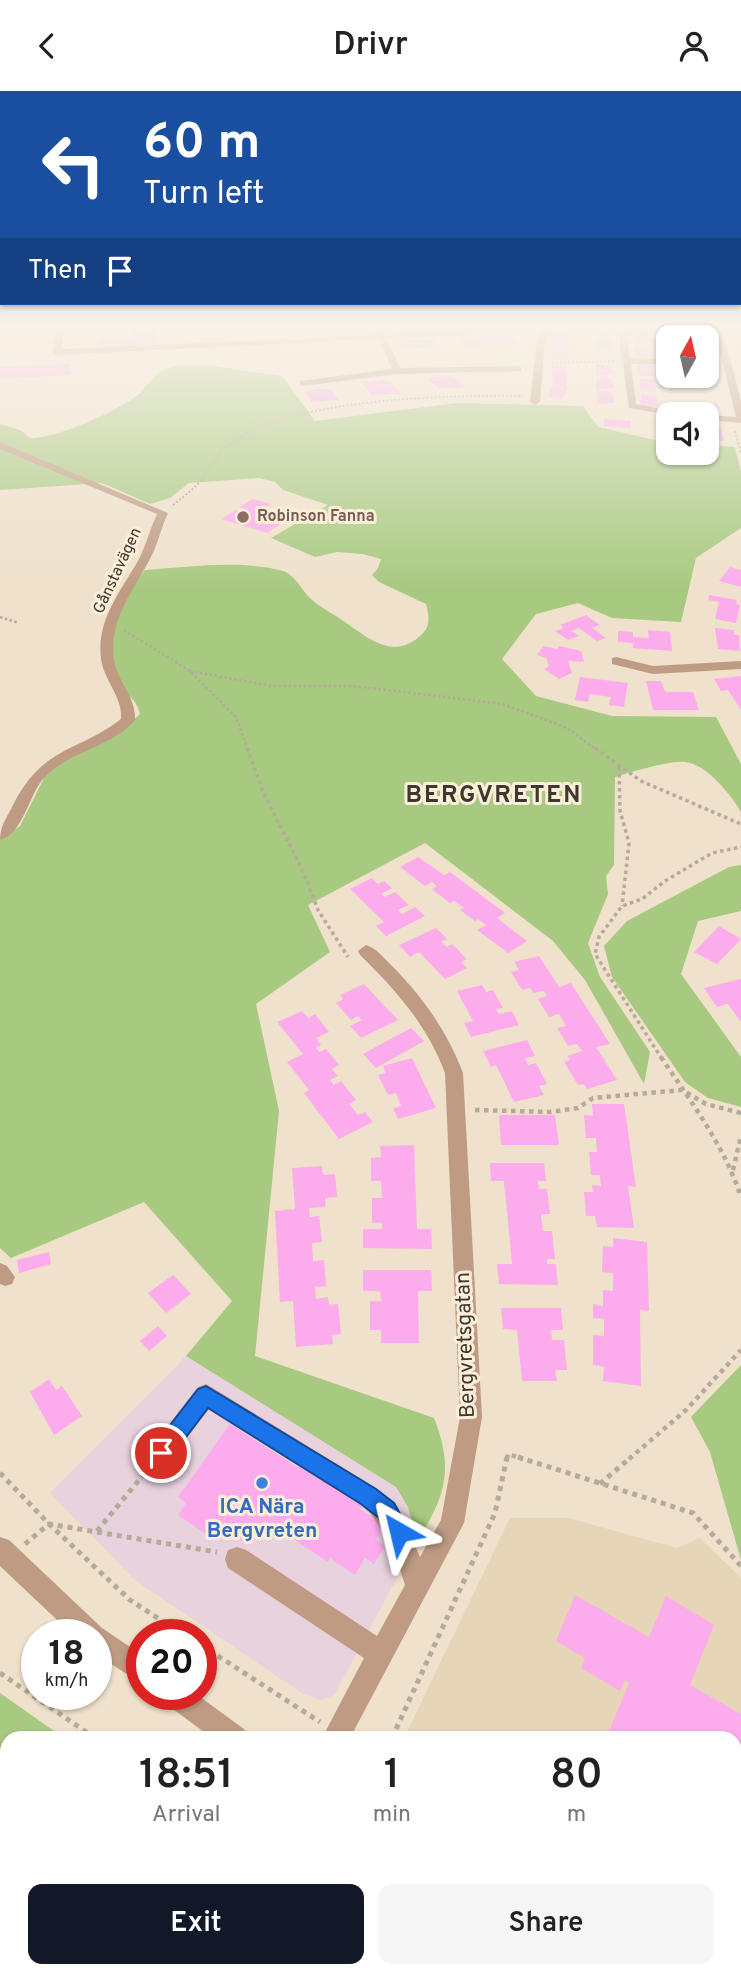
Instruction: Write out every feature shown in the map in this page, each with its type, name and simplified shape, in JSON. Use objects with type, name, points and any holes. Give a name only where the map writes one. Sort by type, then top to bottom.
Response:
[{"type":"street","points":[[719,418],[741,420]]},
{"type":"street","name":"Gånstavägen","points":[[0,445],[163,513],[145,558],[118,601],[106,644],[106,665],[113,683],[129,705],[128,720],[118,729],[64,755],[41,773],[13,824],[0,835]]},
{"type":"street","points":[[616,661],[653,670],[741,665]]},
{"type":"street","name":"Bergvretsgatan","points":[[338,1731],[452,1523],[471,1417],[454,1073],[437,1032],[398,982],[358,955]]},
{"type":"street","points":[[161,1453],[206,1395],[368,1496],[387,1511],[399,1532],[418,1587]]},
{"type":"street","points":[[0,1549],[75,1619]]},
{"type":"street","points":[[237,1559],[381,1654]]},
{"type":"street","points":[[196,1710],[225,1731]]},
{"type":"path","points":[[163,513],[196,485],[230,444],[258,428],[307,415]]},
{"type":"path","points":[[0,617],[19,623]]},
{"type":"path","points":[[110,624],[138,637],[190,671],[236,717],[264,794],[302,869],[327,929],[358,955]]},
{"type":"path","points":[[190,671],[271,686],[353,686],[503,704],[567,728],[641,781],[741,824]]},
{"type":"path","points":[[619,767],[620,811],[629,843],[622,906],[599,937],[595,954],[607,977],[716,1139],[733,1172],[741,1197]]},
{"type":"path","points":[[622,906],[642,899],[712,853],[741,847]]},
{"type":"path","points":[[456,1110],[550,1112],[579,1108],[593,1098],[682,1090],[706,1104],[741,1113]]},
{"type":"path","points":[[733,1172],[741,1136]]},
{"type":"path","points":[[600,1484],[686,1410],[741,1350]]},
{"type":"path","points":[[97,1531],[161,1453]]},
{"type":"path","points":[[395,1731],[495,1513],[508,1454],[693,1513],[741,1566]]},
{"type":"path","points":[[0,1472],[49,1524],[130,1600],[159,1619]]},
{"type":"path","points":[[49,1524],[210,1549],[237,1559]]},
{"type":"path","points":[[217,1656],[330,1731]]},
{"type":"path","points":[[0,1673],[85,1731]]},
{"type":"shaded area","points":[[186,1356],[396,1487],[408,1507],[417,1541],[334,1695],[321,1700],[303,1694],[217,1636],[217,1619],[192,1619],[135,1580],[50,1493]]},
{"type":"shaded area","points":[[510,1518],[568,1518],[677,1548],[700,1538],[741,1578],[741,1731],[407,1731]]},
{"type":"green space","points":[[102,415],[311,415],[315,421],[362,415],[589,415],[598,427],[656,440],[656,465],[719,465],[719,446],[735,447],[741,472],[741,528],[696,558],[681,622],[612,618],[578,603],[536,614],[502,659],[536,696],[612,716],[716,717],[741,764],[741,812],[718,781],[693,764],[670,763],[615,777],[614,865],[606,876],[608,894],[588,943],[600,977],[650,1052],[644,1084],[585,980],[553,941],[425,843],[308,905],[330,952],[256,1004],[279,1111],[255,1356],[434,1418],[444,1452],[444,1482],[435,1510],[417,1541],[408,1507],[396,1487],[186,1356],[232,1301],[144,1202],[11,1258],[0,1248],[0,840],[20,826],[46,774],[68,759],[119,733],[140,714],[119,683],[111,655],[112,639],[121,608],[136,581],[145,570],[213,565],[264,567],[290,575],[315,602],[381,644],[391,647],[412,642],[425,631],[428,624],[426,604],[379,582],[372,575],[381,559],[363,554],[337,552],[315,557],[271,538],[328,505],[283,490],[275,482],[259,478],[189,483],[170,498],[150,504],[102,483],[0,490],[0,424],[20,430],[30,438],[55,434]]},
{"type":"green space","points":[[741,865],[741,911],[698,921],[681,974],[741,1057],[741,1107],[708,1098],[685,1082],[612,977],[604,946],[627,921],[729,867]]},
{"type":"green space","points":[[741,1365],[741,1560],[710,1452],[691,1417]]},
{"type":"green space","points":[[0,1693],[21,1710],[54,1731],[0,1731]]},
{"type":"building","points":[[604,419],[631,421],[631,428],[604,426]]},
{"type":"building","points":[[719,428],[721,428],[724,441],[719,441]]},
{"type":"building","name":"Robinson Fanna","points":[[253,499],[271,504],[254,515],[282,523],[267,533],[221,519],[236,510],[244,512],[247,510],[239,507]]},
{"type":"building","points":[[730,567],[741,570],[741,587],[719,581]]},
{"type":"building","points":[[709,595],[737,600],[736,604],[740,605],[736,623],[715,619],[719,602],[708,600]]},
{"type":"building","points":[[586,615],[600,625],[592,628],[606,638],[597,641],[579,628],[571,631],[579,636],[568,640],[555,631],[564,628],[560,625]]},
{"type":"building","points":[[715,628],[734,630],[734,635],[739,635],[740,651],[718,649]]},
{"type":"building","points":[[648,630],[670,632],[672,651],[633,648],[633,643],[618,642],[618,631],[633,632],[633,637],[649,638]]},
{"type":"building","points":[[544,646],[581,651],[584,662],[568,661],[572,673],[559,679],[544,669],[549,666],[546,658],[537,655]]},
{"type":"building","points":[[741,676],[741,710],[728,690],[721,691],[714,679]]},
{"type":"building","points":[[580,677],[628,683],[624,707],[609,705],[611,697],[590,694],[588,702],[575,700]]},
{"type":"building","points":[[646,681],[661,681],[665,692],[693,692],[699,710],[653,710]]},
{"type":"building","points":[[418,857],[444,875],[450,872],[505,913],[497,918],[527,941],[508,953],[477,930],[486,925],[478,919],[475,921],[460,910],[464,908],[454,901],[450,903],[432,889],[437,886],[432,882],[425,886],[400,867]]},
{"type":"building","points":[[372,878],[378,884],[384,881],[392,888],[381,894],[384,897],[395,892],[409,905],[398,910],[402,914],[415,907],[425,916],[386,936],[376,926],[384,922],[350,889]]},
{"type":"building","points":[[719,926],[741,939],[717,964],[694,952]]},
{"type":"building","points":[[436,928],[447,939],[441,942],[447,947],[452,944],[467,959],[461,962],[467,968],[445,979],[419,952],[410,957],[399,945]]},
{"type":"building","points":[[539,956],[559,987],[571,983],[610,1044],[596,1047],[617,1080],[587,1089],[584,1084],[578,1085],[564,1062],[570,1060],[567,1056],[582,1051],[577,1044],[568,1046],[557,1028],[566,1026],[559,1014],[549,1017],[538,999],[547,996],[544,991],[533,993],[530,988],[522,990],[511,972],[519,970],[514,962]]},
{"type":"building","points":[[741,979],[741,1022],[728,1004],[717,1007],[704,988]]},
{"type":"building","points":[[364,984],[398,1020],[361,1038],[350,1026],[362,1020],[358,1016],[351,1020],[336,1003],[343,999],[340,995]]},
{"type":"building","points":[[482,985],[486,992],[493,990],[503,1008],[496,1009],[499,1014],[512,1011],[519,1025],[471,1037],[464,1023],[473,1021],[457,991]]},
{"type":"building","points":[[302,1011],[308,1018],[315,1014],[329,1032],[316,1038],[321,1045],[316,1048],[319,1052],[326,1049],[339,1065],[332,1069],[338,1076],[330,1080],[334,1085],[341,1081],[356,1100],[349,1104],[358,1115],[365,1112],[373,1122],[339,1139],[304,1093],[309,1090],[287,1062],[303,1054],[277,1022]]},
{"type":"building","points":[[411,1028],[424,1041],[376,1068],[363,1054]]},
{"type":"building","points":[[527,1040],[535,1056],[525,1058],[528,1065],[536,1063],[547,1084],[539,1086],[544,1095],[514,1102],[496,1065],[491,1067],[483,1051]]},
{"type":"building","points":[[412,1058],[436,1108],[398,1119],[393,1108],[401,1106],[396,1093],[388,1095],[378,1075],[386,1073],[383,1066]]},
{"type":"building","points":[[592,1104],[624,1104],[636,1187],[628,1186],[634,1228],[597,1227],[595,1216],[586,1216],[584,1192],[593,1192],[592,1185],[601,1186],[600,1175],[591,1175],[589,1152],[597,1152],[596,1138],[586,1138],[584,1115],[593,1116]]},
{"type":"building","points":[[499,1115],[555,1115],[559,1145],[501,1145]]},
{"type":"building","points":[[414,1145],[417,1229],[431,1229],[432,1249],[363,1248],[363,1229],[382,1229],[382,1223],[372,1223],[372,1198],[382,1198],[381,1181],[371,1181],[371,1158],[381,1157],[380,1146]]},
{"type":"building","points":[[490,1163],[544,1163],[546,1181],[538,1181],[539,1189],[547,1189],[550,1214],[541,1214],[543,1231],[552,1231],[555,1259],[547,1259],[547,1264],[556,1264],[558,1285],[499,1284],[497,1264],[512,1264],[504,1181],[491,1181]]},
{"type":"building","points":[[322,1166],[323,1175],[335,1174],[337,1197],[325,1198],[326,1207],[309,1208],[310,1217],[319,1216],[322,1242],[312,1243],[313,1261],[324,1260],[326,1286],[315,1287],[316,1299],[328,1297],[329,1305],[338,1304],[341,1334],[332,1335],[333,1344],[296,1347],[293,1301],[280,1302],[275,1211],[295,1209],[292,1168]]},
{"type":"building","points":[[613,1238],[647,1242],[649,1311],[640,1310],[641,1386],[603,1381],[604,1367],[593,1365],[593,1335],[604,1336],[604,1319],[593,1318],[593,1304],[603,1306],[603,1290],[613,1291],[613,1273],[602,1272],[603,1246],[613,1247]]},
{"type":"building","points":[[49,1252],[51,1264],[19,1273],[17,1260]]},
{"type":"building","points":[[363,1270],[431,1270],[432,1291],[418,1291],[419,1343],[381,1343],[381,1330],[370,1330],[370,1301],[381,1301],[380,1291],[363,1291]]},
{"type":"building","points":[[173,1275],[191,1294],[166,1313],[148,1293]]},
{"type":"building","points":[[501,1308],[561,1308],[563,1330],[551,1330],[552,1340],[564,1340],[567,1370],[555,1370],[557,1381],[522,1381],[517,1330],[503,1329]]},
{"type":"building","points":[[158,1326],[167,1336],[149,1351],[140,1341]]},
{"type":"building","points":[[49,1379],[56,1390],[62,1386],[82,1416],[54,1435],[30,1392]]},
{"type":"building","name":"ICA Nära Bergvreten","points":[[230,1424],[299,1468],[303,1462],[365,1501],[360,1509],[385,1525],[376,1540],[385,1546],[374,1564],[365,1558],[355,1575],[330,1558],[328,1562],[265,1520],[248,1545],[217,1524],[209,1536],[178,1515],[186,1503],[178,1497]]},
{"type":"building","points":[[575,1595],[649,1637],[666,1596],[714,1625],[690,1685],[741,1714],[741,1731],[609,1731],[629,1683],[625,1680],[620,1691],[581,1668],[585,1658],[556,1641]]},
{"type":"place","name":"Robinson Fanna","points":[[243,517]]},
{"type":"place","name":"ICA Nära Bergvreten","points":[[262,1483]]},
{"type":"district","name":"BERGVRETEN","points":[[494,796]]},
{"type":"route","points":[[161,1453],[206,1395],[368,1496],[387,1511],[399,1532]]}]
